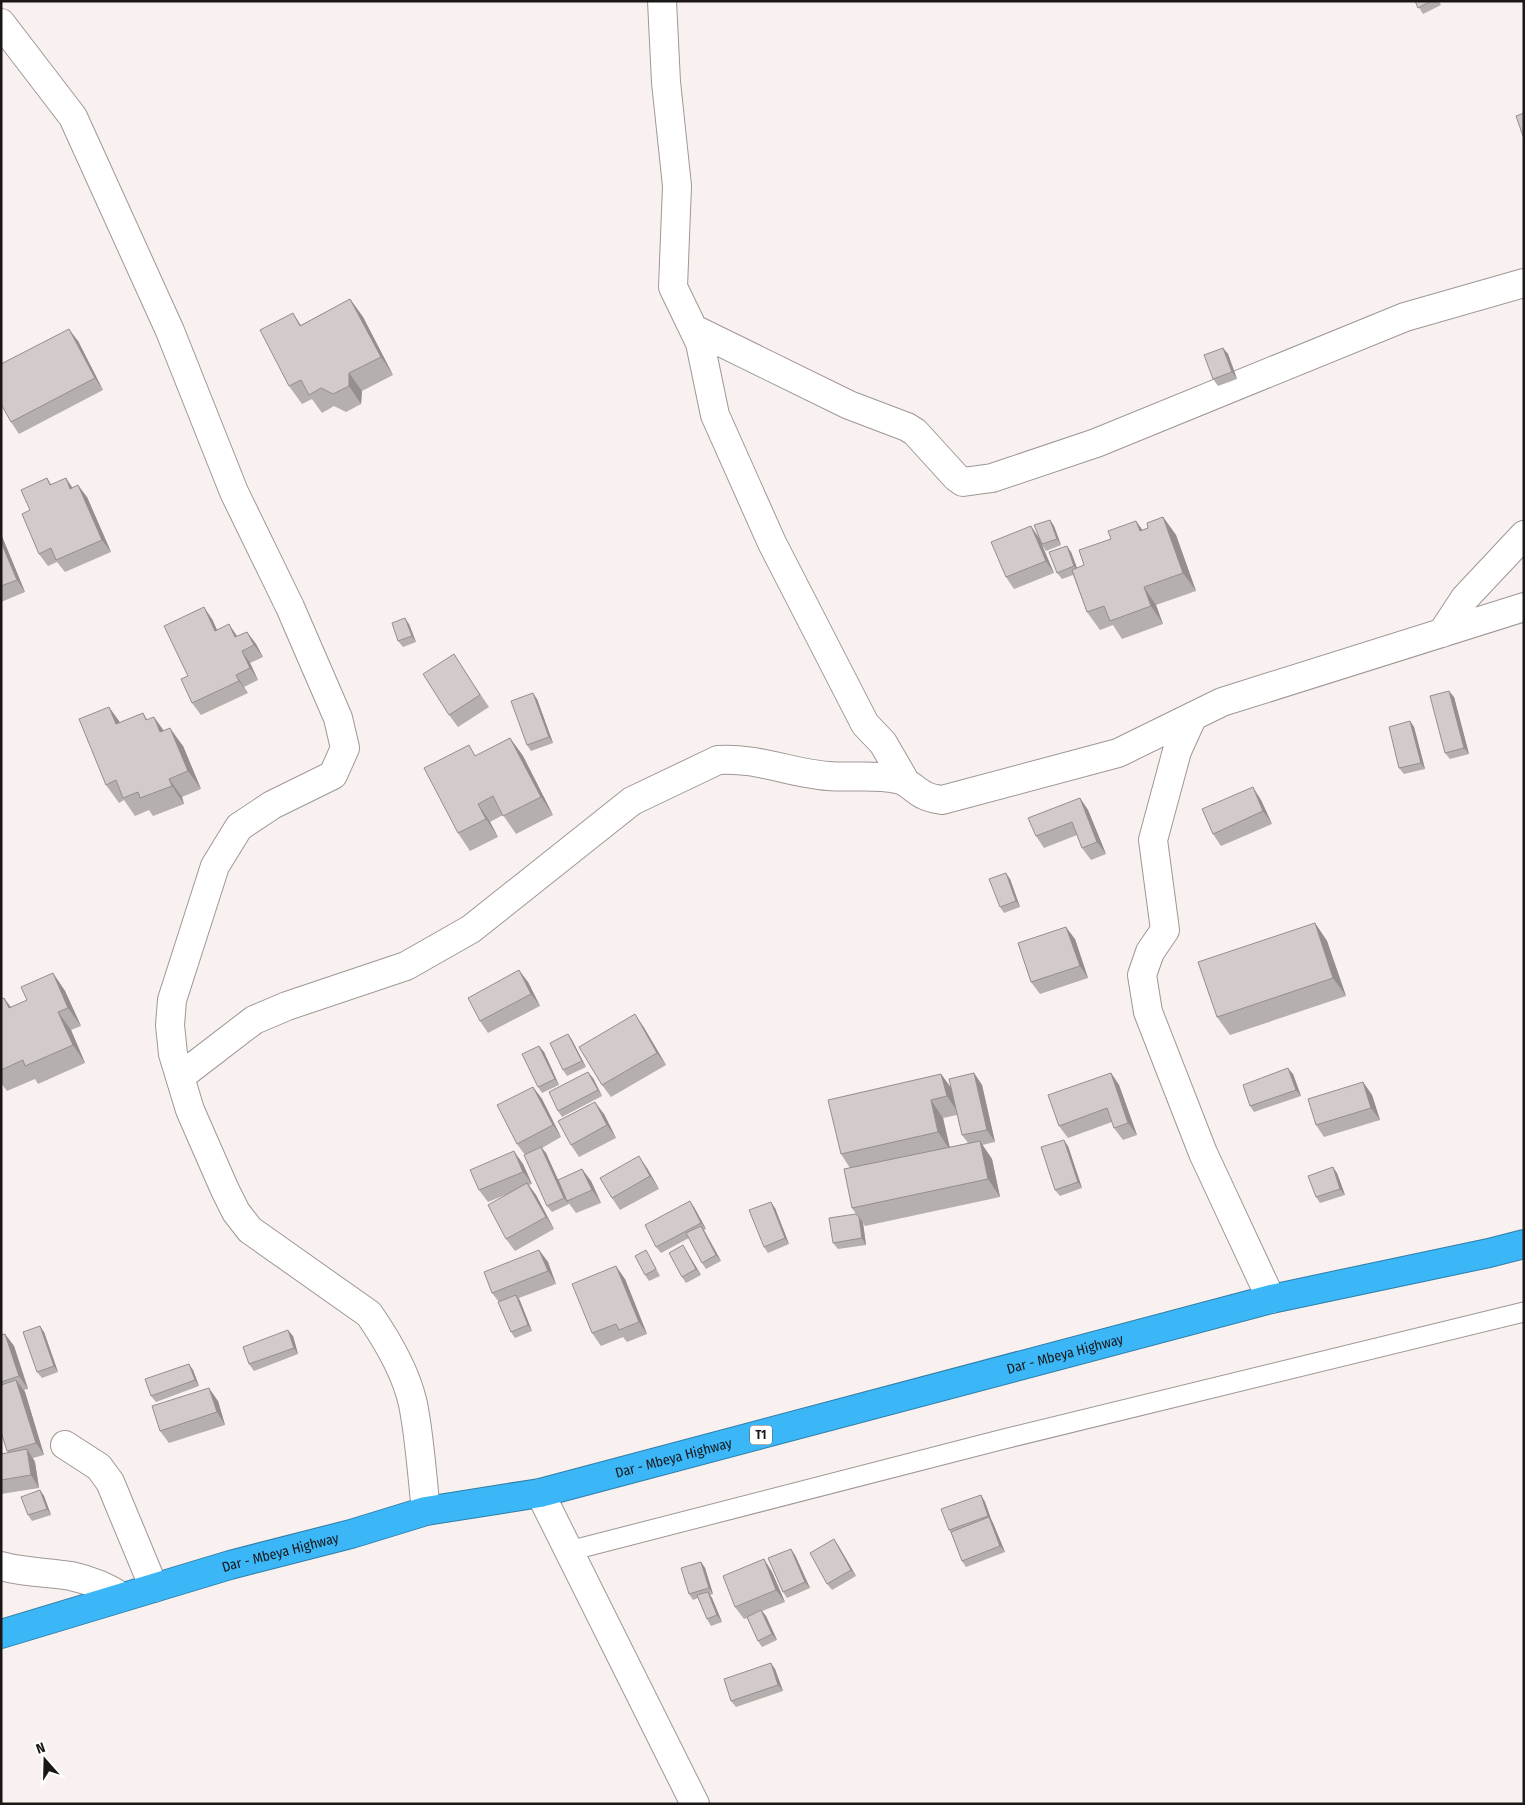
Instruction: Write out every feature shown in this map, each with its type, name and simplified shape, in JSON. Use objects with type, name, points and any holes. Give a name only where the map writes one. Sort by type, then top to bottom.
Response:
[{"type":"highway","name":"Dar - Mbeya Highway","points":[[1,1634],[122,1597],[426,1512],[540,1493],[1270,1299],[1524,1244]]},
{"type":"street","points":[[662,1],[666,82],[677,186],[673,287],[700,343],[715,415],[772,543],[865,724],[883,743],[905,781],[925,796],[942,800],[1118,753],[1222,702],[1524,607]]},
{"type":"street","points":[[1,23],[73,117],[170,331],[234,492],[290,607],[335,709],[344,748],[332,775],[328,779],[272,805],[239,826],[215,866],[172,1000],[170,1025],[173,1054],[190,1110],[236,1212],[250,1230],[369,1314],[382,1332],[405,1380],[413,1404],[426,1512]]},
{"type":"street","points":[[694,329],[849,405],[907,427],[915,432],[956,477],[964,482],[992,478],[1096,443],[1405,317],[1524,283]]},
{"type":"street","points":[[1442,633],[1465,598],[1524,535]]},
{"type":"street","points":[[1193,716],[1177,751],[1153,840],[1165,930],[1150,952],[1142,975],[1148,1012],[1203,1152],[1270,1299]]},
{"type":"street","points":[[181,1076],[254,1020],[287,1006],[406,966],[471,929],[632,801],[718,760],[729,759],[765,764],[828,776],[874,776],[905,781]]},
{"type":"street","points":[[65,1445],[99,1467],[110,1482],[154,1588]]},
{"type":"street","points":[[540,1493],[695,1804]]},
{"type":"street","points":[[1,1566],[40,1574],[70,1576],[110,1590],[122,1597]]},
{"type":"lane","points":[[569,1551],[995,1441],[1524,1312]]},
{"type":"building","points":[[1415,1],[1431,1],[1418,8]]},
{"type":"building","points":[[1524,113],[1524,139],[1516,116]]},
{"type":"building","points":[[350,299],[381,357],[349,373],[349,386],[333,394],[321,388],[309,395],[301,380],[289,386],[260,330],[293,313],[300,326]]},
{"type":"building","points":[[69,329],[95,378],[11,422],[1,404],[1,364]]},
{"type":"building","points":[[1223,348],[1232,372],[1213,379],[1204,355]]},
{"type":"building","points":[[47,478],[50,485],[66,478],[70,489],[78,485],[102,540],[56,560],[51,548],[39,554],[22,514],[30,510],[21,490]]},
{"type":"building","points":[[1163,517],[1183,573],[1144,587],[1151,606],[1110,621],[1104,606],[1087,612],[1072,570],[1084,565],[1079,550],[1111,539],[1108,531],[1136,521],[1140,531],[1148,528],[1147,523]]},
{"type":"building","points":[[1050,520],[1057,539],[1042,544],[1034,525]]},
{"type":"building","points":[[1031,526],[1046,561],[1006,577],[991,542]]},
{"type":"building","points":[[1,542],[17,580],[1,586]]},
{"type":"building","points":[[1067,546],[1074,566],[1057,573],[1049,552]]},
{"type":"building","points":[[204,607],[215,631],[229,624],[235,637],[247,632],[254,645],[242,651],[250,668],[236,675],[239,681],[192,703],[181,679],[188,676],[164,626]]},
{"type":"building","points":[[405,618],[412,636],[398,641],[392,623]]},
{"type":"building","points":[[454,654],[480,695],[449,715],[423,674]]},
{"type":"building","points":[[1449,691],[1464,748],[1445,753],[1430,696]]},
{"type":"building","points":[[533,693],[549,737],[527,745],[511,701]]},
{"type":"building","points":[[109,707],[116,724],[143,713],[146,720],[154,717],[160,732],[170,728],[188,771],[169,779],[172,786],[140,798],[138,792],[123,798],[116,780],[106,785],[79,719]]},
{"type":"building","points":[[1410,721],[1421,763],[1399,768],[1389,727]]},
{"type":"building","points":[[510,738],[541,797],[503,816],[493,796],[478,804],[486,819],[458,833],[424,768],[469,745],[475,756]]},
{"type":"building","points":[[1253,787],[1263,811],[1213,834],[1202,809]]},
{"type":"building","points":[[1080,798],[1097,842],[1082,848],[1072,822],[1036,836],[1028,818]]},
{"type":"building","points":[[1006,873],[1016,901],[1000,907],[989,879]]},
{"type":"building","points":[[1315,923],[1333,978],[1217,1017],[1198,962]]},
{"type":"building","points":[[1066,927],[1080,966],[1031,982],[1018,943]]},
{"type":"building","points":[[519,970],[531,994],[480,1021],[468,998]]},
{"type":"building","points":[[53,973],[68,1008],[58,1012],[73,1045],[25,1066],[23,1060],[1,1070],[1,999],[4,998],[9,1008],[27,1000],[21,987]]},
{"type":"building","points":[[635,1014],[657,1053],[602,1085],[579,1047]]},
{"type":"building","points":[[568,1034],[582,1061],[563,1070],[550,1043]]},
{"type":"building","points":[[539,1046],[555,1079],[538,1087],[522,1054]]},
{"type":"building","points":[[1288,1068],[1296,1090],[1250,1106],[1243,1085]]},
{"type":"building","points":[[588,1072],[598,1090],[558,1111],[549,1092]]},
{"type":"building","points":[[974,1073],[987,1130],[962,1135],[949,1079]]},
{"type":"building","points":[[1111,1073],[1128,1123],[1114,1128],[1107,1108],[1059,1126],[1048,1095]]},
{"type":"building","points":[[941,1074],[947,1096],[931,1100],[938,1132],[841,1154],[828,1100]]},
{"type":"building","points":[[1363,1082],[1371,1108],[1316,1125],[1308,1099]]},
{"type":"building","points":[[533,1087],[553,1125],[517,1144],[497,1105]]},
{"type":"building","points":[[595,1102],[607,1125],[571,1145],[558,1121]]},
{"type":"building","points":[[1064,1140],[1078,1182],[1055,1190],[1041,1147]]},
{"type":"building","points":[[980,1141],[988,1179],[852,1208],[844,1169]]},
{"type":"building","points":[[541,1147],[564,1198],[547,1206],[524,1155]]},
{"type":"building","points":[[514,1151],[523,1172],[479,1190],[470,1170]]},
{"type":"building","points":[[639,1156],[650,1176],[612,1198],[600,1178]]},
{"type":"building","points":[[1333,1167],[1340,1189],[1316,1197],[1308,1176]]},
{"type":"building","points":[[582,1169],[592,1190],[567,1201],[558,1180]]},
{"type":"building","points":[[527,1183],[546,1217],[506,1239],[488,1205]]},
{"type":"building","points":[[690,1201],[701,1223],[656,1247],[645,1225]]},
{"type":"building","points":[[771,1202],[785,1238],[764,1247],[749,1210]]},
{"type":"building","points":[[856,1214],[859,1217],[862,1238],[833,1243],[829,1218]]},
{"type":"building","points":[[701,1226],[716,1255],[702,1263],[686,1233]]},
{"type":"building","points":[[683,1245],[696,1269],[682,1277],[669,1253]]},
{"type":"building","points":[[539,1250],[548,1271],[492,1293],[484,1272]]},
{"type":"building","points":[[646,1250],[656,1269],[645,1275],[635,1256]]},
{"type":"building","points":[[616,1266],[639,1322],[619,1330],[616,1324],[592,1333],[572,1284]]},
{"type":"building","points":[[516,1295],[528,1325],[511,1332],[498,1302]]},
{"type":"building","points":[[40,1326],[54,1366],[37,1372],[23,1332]]},
{"type":"building","points":[[288,1330],[294,1348],[249,1364],[243,1347]]},
{"type":"building","points":[[5,1334],[19,1376],[1,1382],[1,1335]]},
{"type":"building","points":[[189,1364],[195,1380],[151,1396],[145,1379]]},
{"type":"building","points":[[16,1380],[36,1443],[7,1451],[1,1432],[1,1385]]},
{"type":"building","points":[[209,1388],[217,1412],[160,1431],[152,1406]]},
{"type":"building","points":[[27,1449],[31,1475],[1,1480],[1,1454]]},
{"type":"building","points":[[40,1490],[47,1509],[28,1515],[21,1497]]},
{"type":"building","points":[[981,1495],[988,1516],[949,1530],[941,1509]]},
{"type":"building","points":[[989,1517],[1000,1546],[962,1561],[951,1532]]},
{"type":"building","points":[[834,1539],[851,1570],[827,1584],[810,1553]]},
{"type":"building","points":[[791,1549],[805,1582],[783,1592],[768,1558]]},
{"type":"building","points":[[764,1559],[776,1590],[735,1607],[723,1576]]},
{"type":"building","points":[[701,1562],[709,1588],[689,1594],[681,1568]]},
{"type":"building","points":[[708,1592],[717,1615],[707,1619],[697,1595]]},
{"type":"building","points":[[761,1610],[772,1634],[758,1641],[747,1617]]},
{"type":"building","points":[[771,1663],[778,1685],[731,1701],[724,1679]]}]
